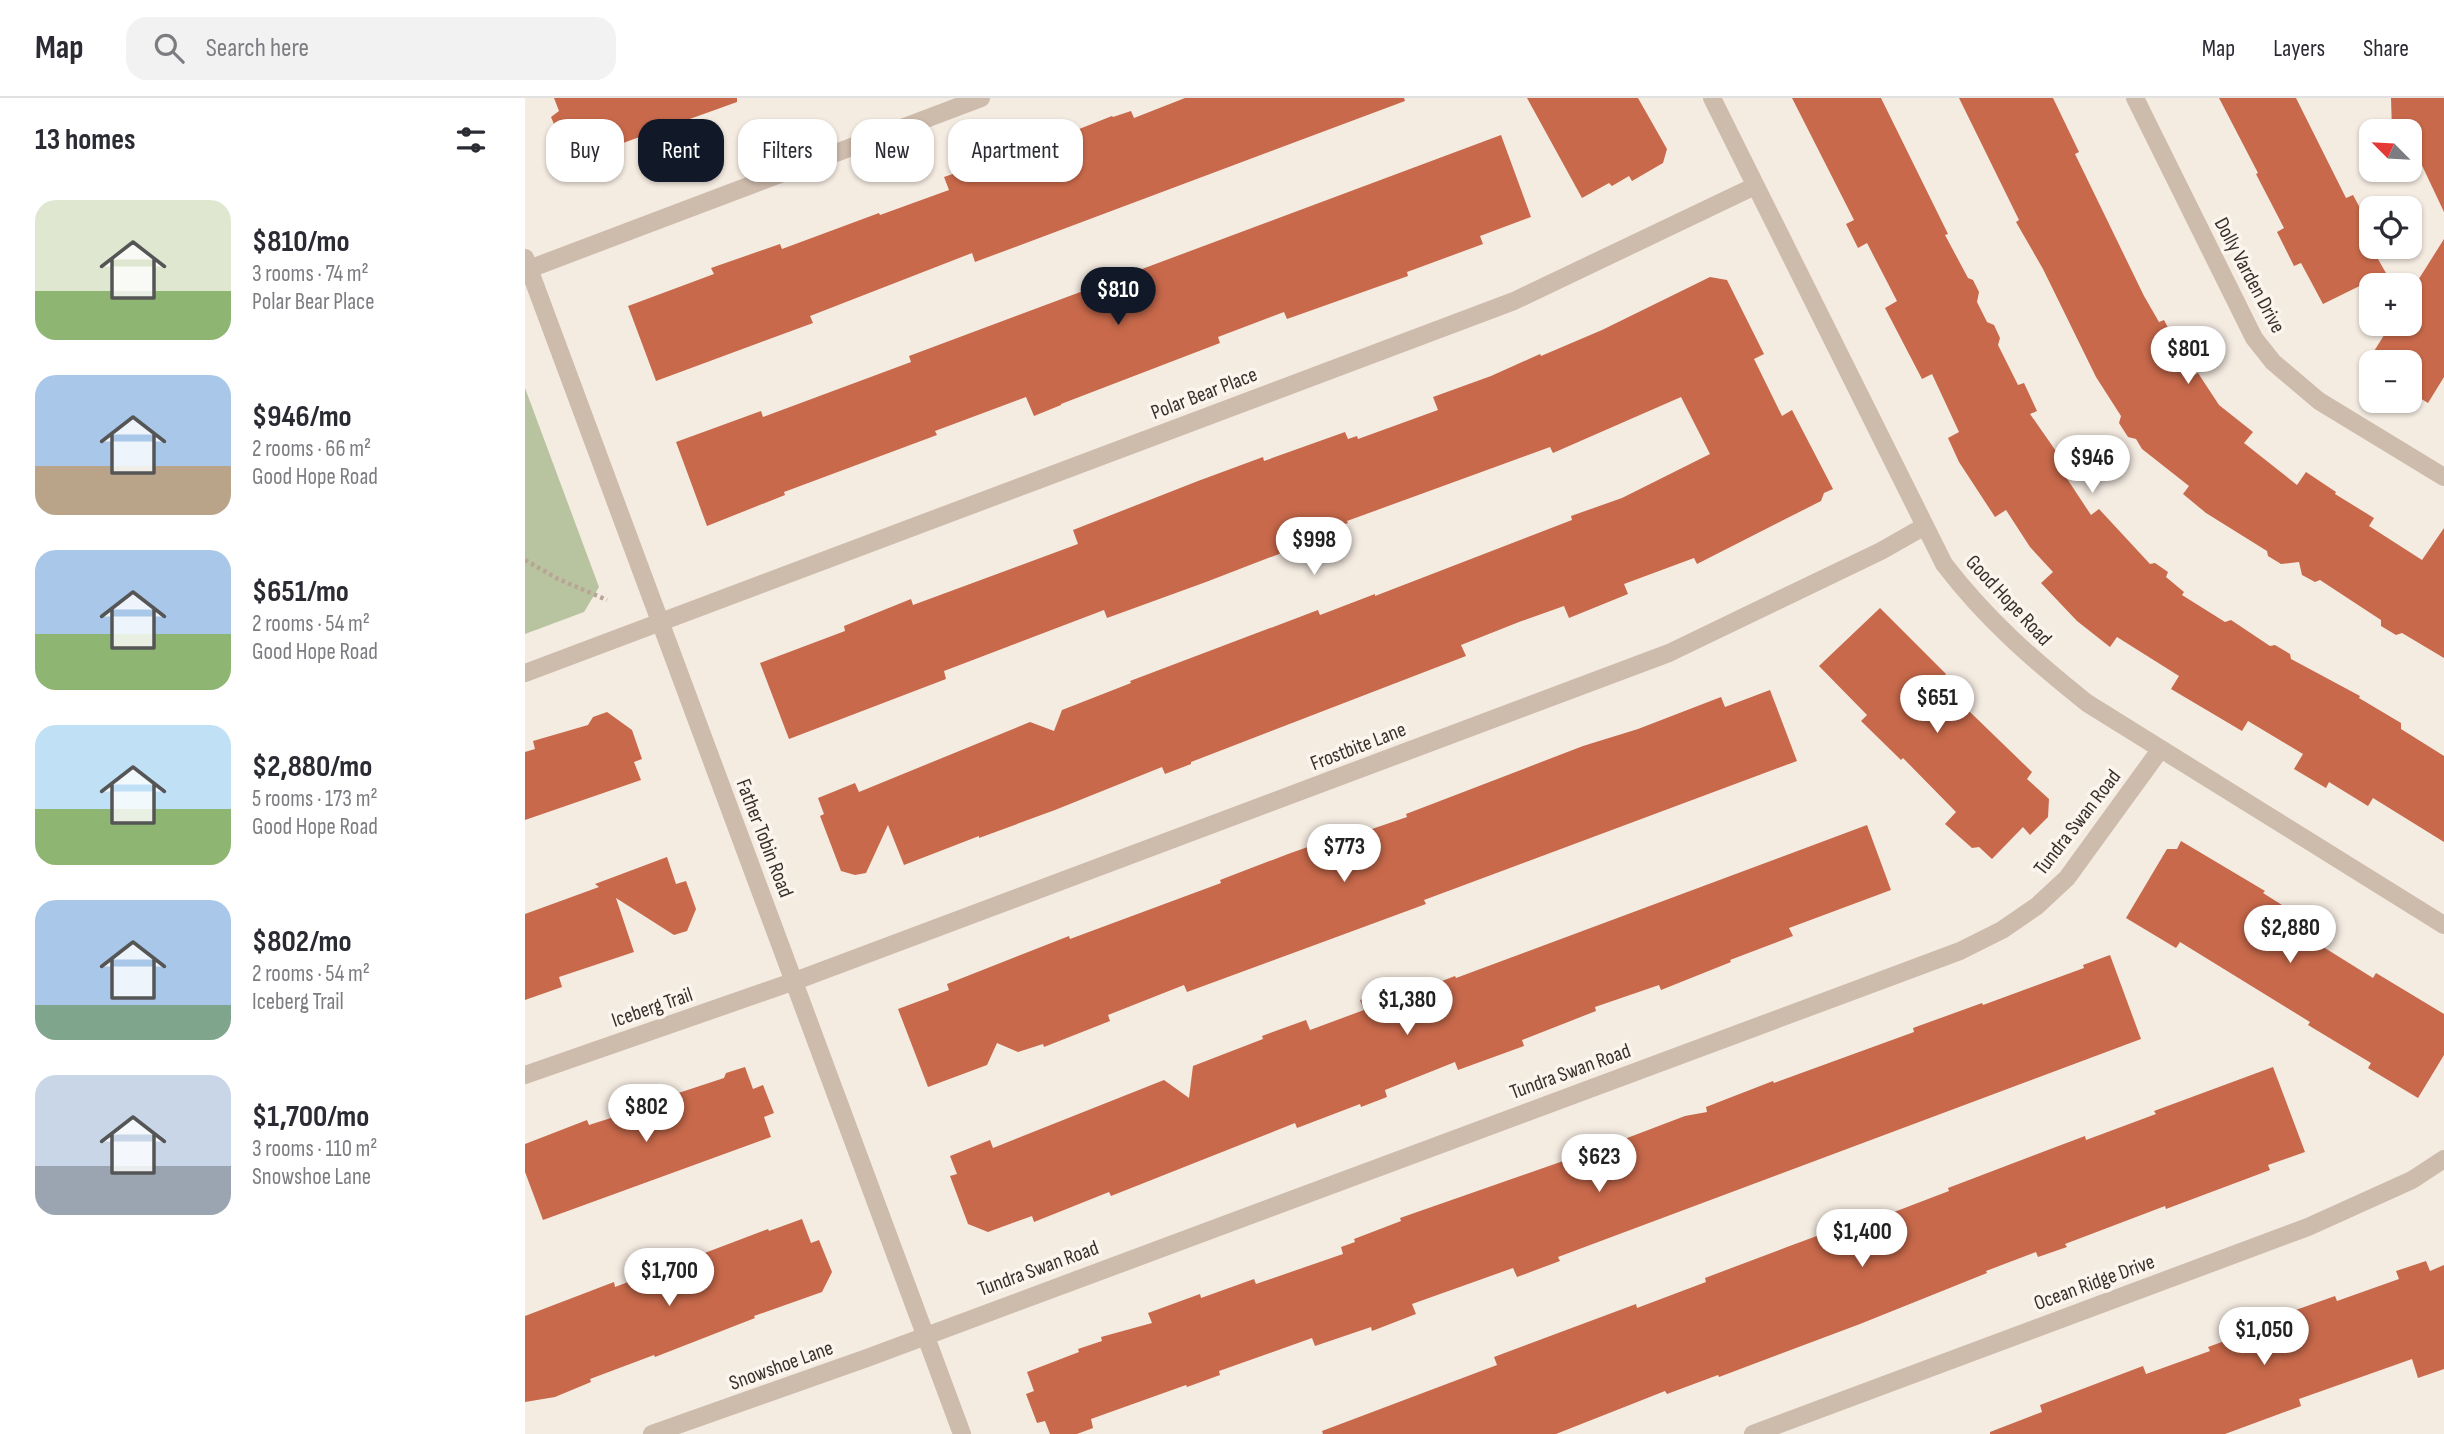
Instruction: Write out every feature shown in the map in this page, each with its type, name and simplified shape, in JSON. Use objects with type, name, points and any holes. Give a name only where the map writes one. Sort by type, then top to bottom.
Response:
[{"type":"street","points":[[527,264],[981,98]]},
{"type":"street","name":"Good Hope Road","points":[[1712,98],[1944,564],[1992,622],[2035,662],[2087,703],[2444,925]]},
{"type":"street","name":"Dolly Varden Drive","points":[[2135,98],[2254,338],[2273,362],[2319,401],[2444,477]]},
{"type":"street","name":"Polar Bear Place","points":[[525,673],[1514,300],[1755,186]]},
{"type":"street","name":"Father Tobin Road","points":[[527,264],[962,1434]]},
{"type":"street","name":"Frostbite Lane","points":[[795,981],[1669,653],[1881,551],[1925,526]]},
{"type":"street","name":"Tundra Swan Road","points":[[924,1335],[1960,951],[2002,930],[2037,905],[2067,878],[2160,750]]},
{"type":"street","name":"Iceberg Trail","points":[[525,1075],[795,981]]},
{"type":"street","name":"Ocean Ridge Drive","points":[[1753,1434],[2308,1227],[2412,1180],[2444,1159]]},
{"type":"street","name":"Snowshoe Lane","points":[[652,1434],[755,1399],[924,1335]]},
{"type":"path","points":[[525,560],[556,578],[607,600]]},
{"type":"green space","points":[[525,388],[599,587],[584,612],[525,634]]},
{"type":"building","points":[[554,98],[737,98],[737,102],[690,119],[638,119],[638,138],[624,143],[624,119],[552,119],[559,111]]},
{"type":"building","points":[[1185,98],[1404,98],[1405,101],[975,262],[972,253],[810,316],[813,323],[656,381],[628,306],[714,274],[711,268],[780,244],[782,249],[949,190],[944,177],[948,176],[948,182],[1083,182],[1083,128],[1131,111],[1134,118]]},
{"type":"building","points":[[1527,98],[1638,98],[1667,149],[1663,163],[1632,181],[1629,176],[1612,186],[1609,183],[1582,198]]},
{"type":"building","points":[[1792,98],[1881,98],[1948,234],[1945,235],[1968,278],[1973,280],[1979,292],[1977,302],[1987,322],[1994,325],[2000,338],[1998,345],[2018,385],[2024,383],[2037,411],[2030,414],[2058,454],[2056,462],[2091,515],[2099,509],[2150,564],[2155,563],[2168,572],[2166,577],[2184,592],[2182,595],[2225,622],[2231,620],[2270,646],[2275,645],[2290,654],[2291,659],[2360,696],[2359,698],[2401,723],[2401,729],[2444,756],[2444,842],[2373,798],[2368,806],[2329,782],[2326,788],[2294,769],[2303,754],[2248,721],[2242,731],[2171,689],[2179,676],[2117,637],[2110,647],[2077,621],[2041,583],[2053,572],[2030,547],[2006,510],[1995,517],[1959,462],[1948,438],[1959,432],[1932,374],[1922,379],[1885,308],[1897,301],[1867,243],[1858,248],[1846,224],[1854,220]]},
{"type":"building","points":[[1959,98],[2053,98],[2079,152],[2075,154],[2144,296],[2159,322],[2164,320],[2193,376],[2198,373],[2219,405],[2253,432],[2244,443],[2297,485],[2306,472],[2374,518],[2369,526],[2422,560],[2444,528],[2444,658],[2402,633],[2396,635],[2381,626],[2381,620],[2320,580],[2315,582],[2302,575],[2299,562],[2281,564],[2268,556],[2267,551],[2206,513],[2183,494],[2189,486],[2142,449],[2136,439],[2128,437],[2119,423],[2121,416],[2096,377],[2043,269],[2016,222],[2019,220]]},
{"type":"building","points":[[2219,98],[2296,98],[2346,198],[2353,195],[2359,206],[2359,259],[2378,259],[2386,273],[2359,273],[2359,286],[2323,304],[2301,263],[2294,266],[2277,232],[2284,228],[2256,174],[2258,173]]},
{"type":"building","points":[[2391,98],[2444,98],[2444,212],[2422,165],[2422,119],[2392,119]]},
{"type":"building","points":[[1501,135],[1531,217],[1480,236],[1483,244],[1407,272],[1408,276],[1287,319],[1284,312],[1218,337],[1220,343],[1034,416],[1026,397],[935,431],[937,435],[784,492],[785,495],[707,526],[676,442],[761,411],[763,417],[911,362],[909,356]]},
{"type":"building","points":[[2444,239],[2444,377],[2428,403],[2422,399],[2422,350],[2375,350],[2384,336],[2422,336],[2422,274]]},
{"type":"building","points":[[1710,277],[1727,280],[1764,354],[1754,359],[1782,416],[1792,410],[1833,489],[1824,493],[1821,501],[1697,564],[1694,558],[1624,584],[1628,594],[1569,618],[1564,606],[1519,622],[1461,645],[1466,656],[1165,774],[1162,767],[1055,810],[904,865],[888,825],[866,873],[855,875],[841,871],[820,816],[824,814],[818,798],[855,783],[859,792],[1030,722],[1054,731],[1062,710],[1131,683],[1130,681],[1318,610],[1320,615],[1375,596],[1572,520],[1571,516],[1622,498],[1710,454],[1681,397],[1553,453],[1550,447],[1347,521],[1348,523],[1295,542],[1297,547],[1206,582],[1107,618],[1104,610],[944,671],[946,679],[789,739],[760,663],[845,631],[844,626],[911,599],[913,605],[1078,544],[1073,530],[1198,481],[1263,457],[1264,461],[1345,432],[1348,439],[1357,436],[1358,439],[1438,410],[1433,397],[1602,330]]},
{"type":"building","points":[[1880,608],[1946,674],[1939,682],[2032,772],[2027,779],[2049,799],[2048,817],[2030,835],[2023,827],[1992,859],[1979,847],[1972,848],[1945,824],[1956,812],[1903,758],[1901,760],[1861,721],[1867,715],[1819,666]]},
{"type":"building","points":[[1770,690],[1797,761],[1424,900],[1426,904],[1187,992],[1184,985],[1108,1015],[1110,1021],[1044,1047],[1043,1044],[1018,1052],[997,1043],[987,1065],[928,1087],[898,1009],[949,990],[947,984],[1069,936],[1070,939],[1221,883],[1220,880],[1288,854],[1333,838],[1334,842],[1407,817],[1406,814],[1583,746],[1638,729],[1721,697],[1725,707]]},
{"type":"building","points":[[607,712],[632,730],[642,759],[634,762],[641,780],[525,820],[525,752],[535,749],[533,741],[588,725],[593,717]]},
{"type":"building","points":[[1867,825],[1891,890],[1789,928],[1793,936],[1661,990],[1659,985],[1595,1007],[1596,1011],[1522,1040],[1524,1046],[1458,1070],[1455,1062],[1385,1090],[1387,1097],[1361,1107],[1360,1104],[1297,1128],[1295,1123],[1111,1196],[1109,1192],[1034,1222],[1032,1216],[988,1232],[968,1224],[950,1176],[957,1174],[950,1156],[990,1140],[993,1148],[1164,1080],[1189,1098],[1193,1066],[1263,1039],[1262,1036],[1306,1020],[1310,1030],[1364,1010],[1360,1000],[1404,983],[1408,994],[1455,976],[1456,978]]},
{"type":"building","points":[[2181,841],[2265,891],[2263,893],[2327,933],[2320,945],[2373,978],[2376,973],[2444,1014],[2444,1055],[2418,1098],[2368,1068],[2371,1063],[2308,1025],[2310,1022],[2180,942],[2176,948],[2126,918],[2167,849],[2177,849]]},
{"type":"building","points":[[667,857],[676,884],[686,881],[696,909],[687,931],[674,935],[616,898],[634,952],[559,977],[562,987],[525,1000],[525,914],[599,887],[595,884]]},
{"type":"building","points":[[2110,955],[2141,1039],[1558,1257],[1560,1261],[1517,1277],[1513,1268],[1412,1304],[1416,1314],[1372,1331],[1371,1327],[1315,1346],[1312,1338],[1219,1371],[1220,1375],[1091,1419],[1093,1428],[1077,1434],[1050,1434],[1045,1421],[1037,1423],[1026,1394],[1034,1391],[1027,1372],[1079,1352],[1078,1349],[1102,1341],[1101,1337],[1152,1323],[1148,1313],[1200,1294],[1201,1298],[1254,1279],[1256,1284],[1343,1254],[1341,1247],[1355,1242],[1354,1239],[1401,1221],[1400,1218],[1685,1116],[1707,1112],[1706,1107],[1914,1032],[1913,1028],[2084,968],[2083,965]]},
{"type":"building","points":[[745,1067],[753,1089],[763,1085],[774,1113],[764,1117],[771,1137],[543,1220],[525,1172],[525,1144],[587,1120],[589,1125],[614,1117],[638,1130],[651,1102],[724,1078],[726,1073]]},
{"type":"building","points":[[2273,1067],[2305,1152],[2268,1165],[2270,1170],[2065,1244],[2067,1247],[2038,1257],[2036,1252],[1860,1324],[1719,1377],[1718,1375],[1667,1394],[1665,1391],[1556,1434],[1323,1434],[1322,1431],[1497,1365],[1494,1357],[1636,1304],[1637,1308],[1706,1282],[1705,1278],[1879,1213],[1881,1217],[1949,1191],[1948,1188],[2085,1136],[2086,1140],[2156,1114],[2154,1111]]},
{"type":"building","points":[[802,1219],[811,1243],[819,1240],[832,1272],[822,1292],[754,1316],[755,1318],[655,1357],[654,1355],[590,1379],[591,1382],[555,1397],[525,1402],[525,1316],[614,1282],[615,1287],[768,1229],[769,1231]]},
{"type":"building","points":[[2426,1261],[2430,1271],[2444,1265],[2444,1369],[2418,1378],[2412,1359],[2299,1399],[2301,1406],[2225,1434],[1990,1434],[2042,1412],[2040,1405],[2143,1366],[2146,1374],[2210,1351],[2208,1347],[2283,1320],[2282,1315],[2335,1296],[2337,1301],[2399,1279],[2396,1271]]}]
